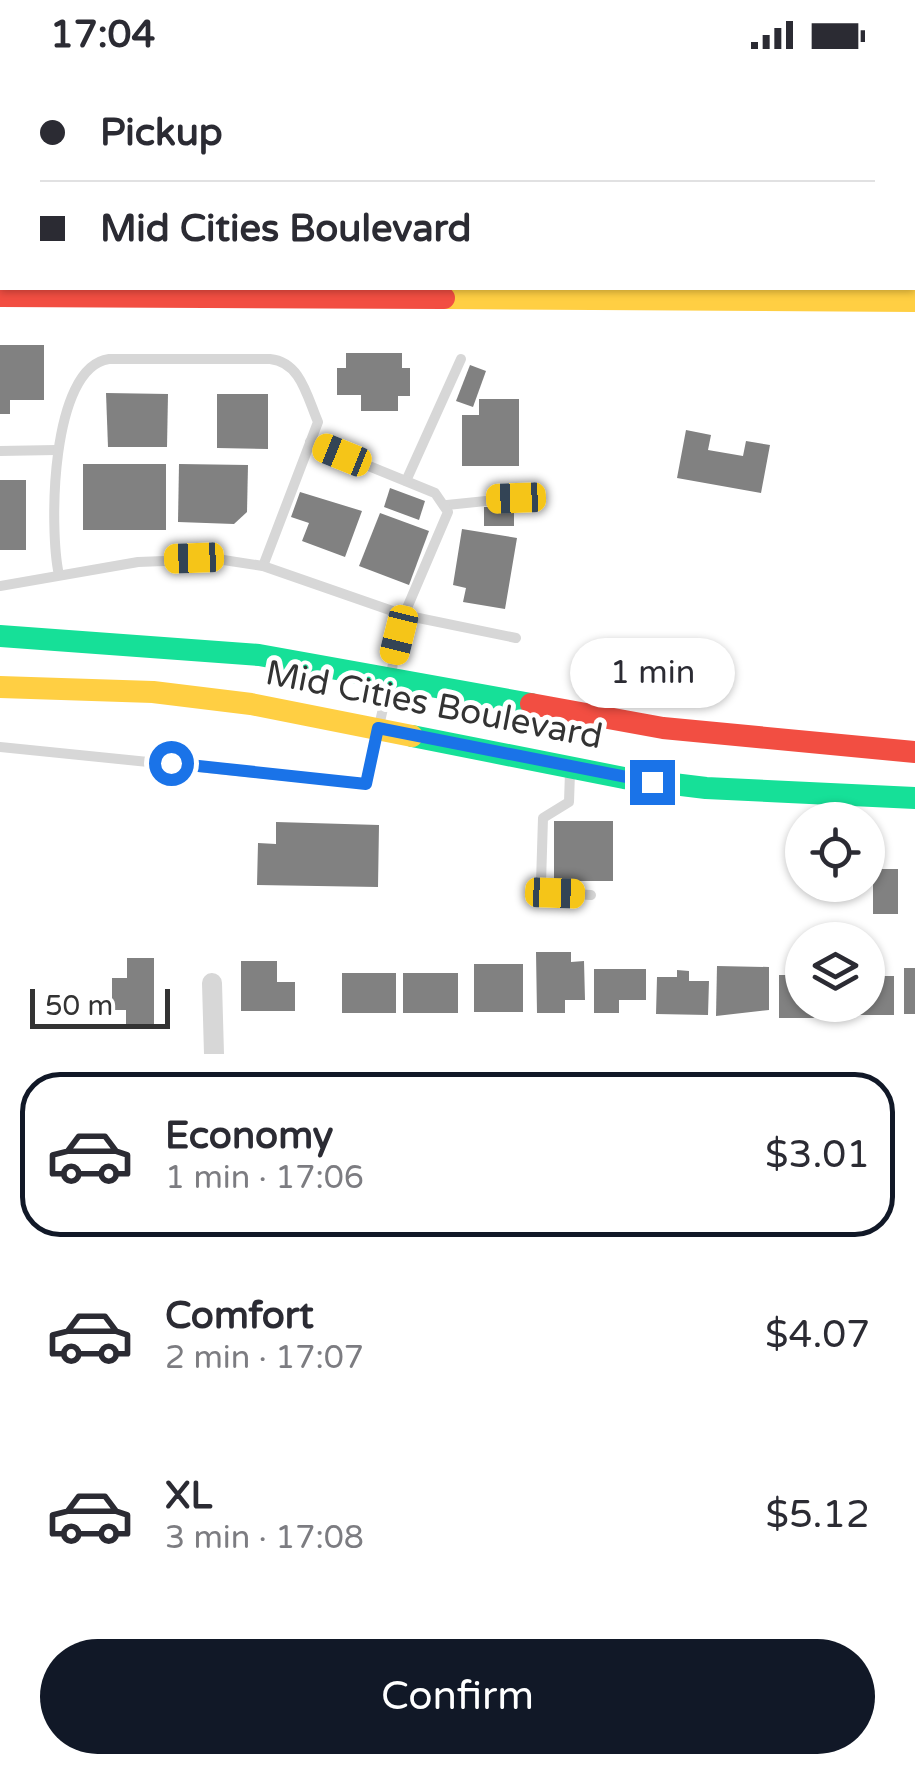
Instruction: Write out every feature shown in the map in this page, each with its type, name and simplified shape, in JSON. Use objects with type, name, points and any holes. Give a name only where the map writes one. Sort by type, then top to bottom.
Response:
[{"type":"main road","points":[[9,293],[854,294],[915,301]]},
{"type":"main road","name":"Mid Cities Boulevard","points":[[0,636],[199,648],[663,728],[915,752]]},
{"type":"main road","name":"Mid Cities Boulevard","points":[[0,687],[153,692],[378,728],[624,778],[706,788],[915,798]]},
{"type":"street","points":[[212,983],[214,1054]]},
{"type":"lane","points":[[59,576],[56,450],[80,376],[91,364],[108,359],[270,358],[286,362],[297,374],[318,422],[263,566]]},
{"type":"lane","points":[[406,481],[461,360]]},
{"type":"lane","points":[[0,747],[366,784],[404,615],[446,521],[447,505],[435,493],[310,442]]},
{"type":"lane","points":[[0,450],[56,450]]},
{"type":"lane","points":[[447,505],[516,498]]},
{"type":"lane","points":[[0,586],[170,558],[217,558],[263,566],[404,615],[516,638]]},
{"type":"lane","points":[[570,766],[569,802],[543,818],[542,883],[555,893],[591,894]]},
{"type":"building","points":[[0,345],[44,345],[44,400],[10,400],[10,414],[0,414]]},
{"type":"building","points":[[346,353],[402,353],[402,368],[410,368],[410,396],[398,396],[398,411],[361,411],[361,395],[337,395],[337,368],[346,368]]},
{"type":"building","points":[[470,365],[486,371],[473,407],[456,401]]},
{"type":"building","points":[[106,393],[168,394],[167,447],[108,447]]},
{"type":"building","points":[[217,394],[268,394],[268,449],[217,448]]},
{"type":"building","points":[[479,399],[519,399],[519,466],[462,466],[462,415],[479,415]]},
{"type":"building","points":[[686,430],[711,435],[708,450],[743,456],[746,441],[770,445],[761,493],[677,478]]},
{"type":"building","points":[[83,464],[166,464],[166,530],[83,530]]},
{"type":"building","points":[[179,464],[248,465],[247,512],[234,524],[178,522]]},
{"type":"building","points":[[0,480],[26,480],[26,550],[0,550]]},
{"type":"building","points":[[390,488],[425,501],[419,520],[384,507]]},
{"type":"building","points":[[300,492],[362,511],[345,557],[302,541],[309,523],[291,517]]},
{"type":"building","points":[[484,507],[514,507],[514,526],[484,526]]},
{"type":"building","points":[[380,513],[429,531],[409,585],[359,566]]},
{"type":"building","points":[[462,529],[517,538],[505,609],[463,602],[466,588],[453,585]]},
{"type":"building","points":[[554,821],[613,821],[613,881],[554,881]]},
{"type":"building","points":[[276,822],[379,825],[378,887],[257,885],[258,843],[276,844]]},
{"type":"building","points":[[885,869],[898,869],[898,914],[873,914],[873,902],[885,902]]},
{"type":"building","points":[[536,952],[571,952],[571,962],[584,961],[585,1000],[565,1000],[565,1013],[537,1013]]},
{"type":"building","points":[[127,958],[154,958],[154,1027],[126,1027],[126,1010],[112,1010],[112,978],[127,978]]},
{"type":"building","points":[[241,961],[277,961],[277,982],[295,982],[295,1011],[241,1011]]},
{"type":"building","points":[[474,964],[523,964],[523,1012],[474,1012]]},
{"type":"building","points":[[717,966],[769,967],[769,1010],[716,1016]]},
{"type":"building","points":[[904,968],[915,968],[915,1014],[904,1014]]},
{"type":"building","points":[[594,969],[646,969],[646,1000],[619,1000],[619,1013],[594,1013]]},
{"type":"building","points":[[677,970],[689,971],[689,981],[709,981],[708,1015],[656,1014],[657,977],[677,977]]},
{"type":"building","points":[[342,973],[396,973],[396,1013],[342,1013]]},
{"type":"building","points":[[403,973],[458,973],[458,1013],[403,1013]]},
{"type":"building","points":[[779,975],[785,975],[785,1018],[779,1018]]},
{"type":"building","points":[[885,976],[894,976],[894,1015],[885,1015]]},
{"type":"traffic: fast","points":[[0,636],[259,655],[531,704]]},
{"type":"traffic: fast","points":[[412,736],[624,778],[706,788],[915,798]]},
{"type":"traffic: slow","points":[[444,298],[915,301]]},
{"type":"traffic: slow","points":[[0,687],[153,692],[251,704],[412,736]]},
{"type":"traffic: jam","points":[[0,296],[444,298]]},
{"type":"traffic: jam","points":[[531,704],[663,728],[915,752]]},
{"type":"route","points":[[171,763],[366,784],[378,728],[652,782]]}]
